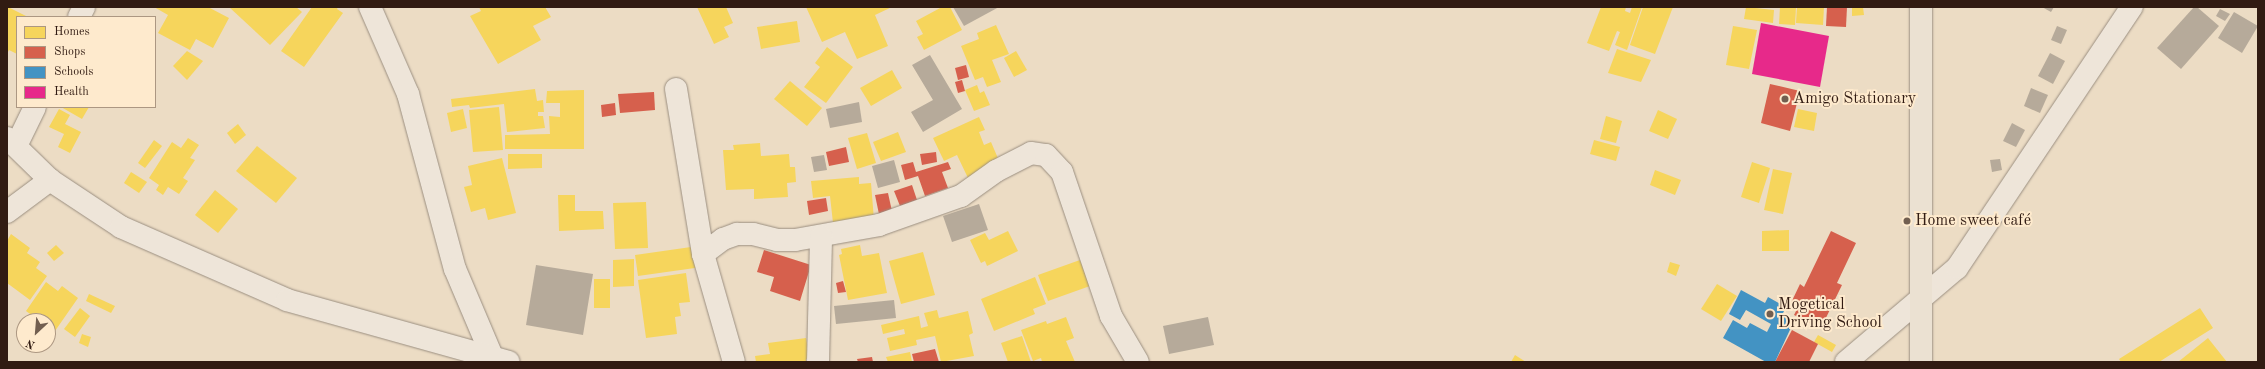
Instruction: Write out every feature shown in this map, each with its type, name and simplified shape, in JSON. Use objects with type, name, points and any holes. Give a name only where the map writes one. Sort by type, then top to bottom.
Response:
[{"type":"highway","points":[[1921,7],[1921,362]]},
{"type":"street","points":[[80,16],[84,7]]},
{"type":"street","points":[[370,7],[408,94],[455,269],[501,359]]},
{"type":"street","points":[[1846,362],[1957,268],[2132,7]]},
{"type":"street","points":[[676,89],[703,254],[734,362]]},
{"type":"street","points":[[34,108],[11,142],[50,180],[121,227],[287,300],[501,359]]},
{"type":"street","points":[[703,254],[723,239],[737,234],[753,234],[777,240],[821,237],[879,225],[927,210],[961,196],[996,171],[1031,152],[1046,155],[1062,172],[1111,316],[1138,362]]},
{"type":"street","points":[[7,212],[50,180]]},
{"type":"street","points":[[818,362],[821,237]]},
{"type":"building: Homes","points":[[8,7],[26,16],[16,16],[16,54],[9,50],[7,54]]},
{"type":"building: Homes","points":[[154,7],[208,7],[229,18],[213,48],[196,39],[190,50],[158,33],[168,15]]},
{"type":"building: Homes","points":[[229,7],[296,7],[302,12],[270,45]]},
{"type":"building: Homes","points":[[312,7],[338,7],[337,9],[343,13],[304,67],[281,51]]},
{"type":"building: Homes","points":[[479,7],[545,7],[551,17],[533,26],[541,40],[498,64],[470,16],[481,11]]},
{"type":"building: Homes","points":[[697,7],[726,7],[733,23],[724,27],[729,37],[714,44]]},
{"type":"building: Homes","points":[[806,7],[892,7],[875,15],[888,46],[857,59],[845,32],[822,42]]},
{"type":"building: Homes","points":[[942,7],[950,7],[962,30],[924,50],[917,37],[923,34],[916,21]]},
{"type":"building: Homes","points":[[1601,7],[1626,7],[1625,11],[1630,13],[1632,7],[1642,7],[1627,50],[1615,45],[1620,32],[1617,31],[1609,51],[1587,43]]},
{"type":"building: Homes","points":[[1643,7],[1673,7],[1655,54],[1630,45]]},
{"type":"building: Homes","points":[[1746,7],[1774,10],[1773,23],[1744,19]]},
{"type":"building: Homes","points":[[1780,7],[1796,7],[1795,25],[1779,24]]},
{"type":"building: Homes","points":[[1797,7],[1824,7],[1823,25],[1796,23]]},
{"type":"building: Homes","points":[[1852,7],[1863,7],[1864,15],[1852,16]]},
{"type":"building: Homes","points":[[797,21],[800,42],[761,49],[757,27]]},
{"type":"building: Homes","points":[[996,25],[1009,54],[992,60],[1001,82],[987,87],[983,77],[975,80],[961,46],[979,39],[977,33]]},
{"type":"building: Homes","points":[[1733,26],[1757,30],[1749,69],[1726,65]]},
{"type":"building: Homes","points":[[827,47],[853,67],[826,103],[804,87],[820,67],[815,63]]},
{"type":"building: Homes","points":[[1617,49],[1651,60],[1641,82],[1608,73]]},
{"type":"building: Homes","points":[[187,51],[203,61],[187,80],[173,66]]},
{"type":"building: Homes","points":[[1016,51],[1027,70],[1014,77],[1004,58]]},
{"type":"building: Homes","points":[[892,70],[902,88],[871,106],[860,88]]},
{"type":"building: Homes","points":[[790,81],[822,108],[807,126],[774,99]]},
{"type":"building: Homes","points":[[977,85],[980,93],[984,91],[990,105],[974,111],[965,90]]},
{"type":"building: Homes","points":[[535,89],[537,101],[543,100],[544,112],[538,112],[538,116],[543,116],[545,128],[507,132],[504,104],[470,108],[469,105],[452,107],[451,99]]},
{"type":"building: Homes","points":[[584,90],[584,149],[505,149],[505,135],[550,134],[549,116],[560,117],[560,103],[546,103],[547,91]]},
{"type":"building: Homes","points":[[499,107],[503,150],[473,152],[469,110]]},
{"type":"building: Homes","points":[[63,108],[88,108],[82,119]]},
{"type":"building: Homes","points":[[59,109],[70,115],[65,124],[81,132],[70,153],[58,147],[64,134],[49,127]]},
{"type":"building: Homes","points":[[463,109],[467,128],[451,132],[447,113]]},
{"type":"building: Homes","points":[[1798,109],[1817,113],[1814,131],[1794,127]]},
{"type":"building: Homes","points":[[1658,110],[1677,119],[1668,139],[1649,131]]},
{"type":"building: Homes","points":[[1606,116],[1622,121],[1616,143],[1600,139]]},
{"type":"building: Homes","points":[[979,117],[985,130],[979,132],[984,145],[991,142],[1000,163],[968,178],[957,155],[944,161],[933,138]]},
{"type":"building: Homes","points":[[238,124],[246,135],[235,144],[227,133]]},
{"type":"building: Homes","points":[[898,132],[906,152],[881,161],[873,142]]},
{"type":"building: Homes","points":[[867,133],[876,163],[857,169],[848,138]]},
{"type":"building: Homes","points":[[188,138],[199,145],[190,158],[195,160],[183,178],[188,181],[179,194],[168,187],[163,195],[156,190],[159,185],[149,178],[172,142],[181,148]]},
{"type":"building: Homes","points":[[154,140],[162,146],[145,168],[138,163]]},
{"type":"building: Homes","points":[[1594,140],[1620,147],[1616,161],[1590,154]]},
{"type":"building: Homes","points":[[760,143],[761,156],[789,154],[790,167],[795,167],[796,182],[787,183],[788,197],[754,199],[754,189],[726,190],[723,150],[734,150],[733,145]]},
{"type":"building: Homes","points":[[257,146],[297,178],[276,203],[236,171]]},
{"type":"building: Homes","points":[[508,154],[542,154],[542,168],[508,169]]},
{"type":"building: Homes","points":[[502,158],[516,213],[488,220],[485,208],[471,212],[464,187],[472,185],[468,166]]},
{"type":"building: Homes","points":[[1752,162],[1770,168],[1759,203],[1741,197]]},
{"type":"building: Homes","points":[[1773,169],[1792,173],[1783,214],[1764,210]]},
{"type":"building: Homes","points":[[1655,170],[1681,180],[1675,195],[1650,185]]},
{"type":"building: Homes","points":[[131,172],[147,182],[139,193],[124,183]]},
{"type":"building: Homes","points":[[859,177],[859,184],[871,183],[874,220],[833,223],[830,196],[813,198],[811,181]]},
{"type":"building: Homes","points":[[215,190],[238,209],[218,233],[195,215]]},
{"type":"building: Homes","points":[[558,195],[575,195],[575,211],[603,211],[604,229],[559,231]]},
{"type":"building: Homes","points":[[646,202],[648,248],[615,249],[613,203]]},
{"type":"building: Homes","points":[[1789,230],[1789,251],[1762,251],[1762,231]]},
{"type":"building: Homes","points":[[1008,231],[1018,251],[987,266],[985,261],[981,263],[970,240],[985,233],[989,240]]},
{"type":"building: Homes","points":[[11,234],[30,248],[27,253],[40,262],[36,268],[47,276],[30,300],[7,283],[7,241]]},
{"type":"building: Homes","points":[[56,245],[64,253],[54,261],[47,253]]},
{"type":"building: Homes","points":[[860,245],[862,256],[879,253],[887,293],[848,300],[839,255],[842,254],[841,249]]},
{"type":"building: Homes","points":[[698,246],[702,267],[638,276],[635,255]]},
{"type":"building: Homes","points":[[923,252],[935,295],[901,304],[889,261]]},
{"type":"building: Homes","points":[[634,259],[634,286],[613,287],[613,260]]},
{"type":"building: Homes","points":[[1080,260],[1090,286],[1048,301],[1038,275]]},
{"type":"building: Homes","points":[[1670,262],[1680,265],[1676,276],[1667,272]]},
{"type":"building: Homes","points":[[686,273],[690,302],[679,303],[681,316],[675,317],[677,334],[646,338],[638,280]]},
{"type":"building: Homes","points":[[1035,277],[1046,304],[1033,309],[1035,314],[994,331],[981,299]]},
{"type":"building: Homes","points":[[594,279],[610,279],[610,308],[594,308]]},
{"type":"building: Homes","points":[[46,282],[58,291],[62,286],[78,298],[56,330],[56,313],[29,313],[26,311]]},
{"type":"building: Homes","points":[[1717,284],[1737,296],[1721,321],[1701,309]]},
{"type":"building: Homes","points":[[89,294],[115,306],[111,313],[86,301]]},
{"type":"building: Homes","points":[[80,308],[90,316],[75,337],[64,329]]},
{"type":"building: Homes","points":[[2200,308],[2213,328],[2159,362],[2121,362],[2119,359]]},
{"type":"building: Homes","points":[[937,310],[939,318],[968,311],[973,333],[969,335],[974,356],[941,362],[935,336],[916,340],[917,345],[890,351],[887,338],[905,334],[904,329],[883,334],[881,325],[919,316],[921,328],[928,326],[924,313]]},
{"type":"building: Homes","points":[[1066,317],[1074,338],[1066,341],[1075,362],[1042,362],[1041,358],[1033,361],[1021,330],[1046,321],[1047,324]]},
{"type":"building: Homes","points":[[82,334],[91,337],[88,347],[79,343]]},
{"type":"building: Homes","points":[[1818,335],[1836,345],[1832,352],[1814,342]]},
{"type":"building: Homes","points":[[1022,336],[1031,362],[1008,362],[1001,343]]},
{"type":"building: Homes","points":[[806,338],[810,358],[806,359],[806,362],[756,362],[755,356],[770,354],[768,343]]},
{"type":"building: Homes","points":[[2208,338],[2227,362],[2178,362]]},
{"type":"building: Homes","points":[[910,352],[912,362],[888,362],[886,357]]},
{"type":"building: Homes","points":[[1515,355],[1526,362],[1511,362]]},
{"type":"building: Shops","points":[[1827,7],[1847,7],[1846,27],[1826,26]]},
{"type":"building: Shops","points":[[966,65],[969,77],[958,80],[955,68]]},
{"type":"building: Shops","points":[[962,80],[965,91],[958,93],[955,82]]},
{"type":"building: Shops","points":[[1770,84],[1800,91],[1790,131],[1761,123]]},
{"type":"building: Shops","points":[[654,92],[655,110],[620,113],[618,94]]},
{"type":"building: Shops","points":[[615,103],[616,115],[602,117],[601,105]]},
{"type":"building: Shops","points":[[846,147],[849,162],[829,166],[826,152]]},
{"type":"building: Shops","points":[[936,152],[937,162],[922,165],[920,154]]},
{"type":"building: Shops","points":[[913,162],[916,172],[948,162],[951,169],[942,172],[948,188],[925,196],[918,176],[905,180],[901,165]]},
{"type":"building: Shops","points":[[912,185],[917,200],[900,206],[894,191]]},
{"type":"building: Shops","points":[[888,193],[893,216],[880,219],[875,195]]},
{"type":"building: Shops","points":[[826,198],[828,211],[809,215],[807,201]]},
{"type":"building: Shops","points":[[1831,231],[1856,243],[1837,283],[1842,285],[1821,328],[1794,315],[1797,309],[1790,305],[1800,284],[1804,287]]},
{"type":"building: Shops","points":[[764,250],[811,265],[800,301],[770,291],[774,277],[757,272]]},
{"type":"building: Shops","points":[[843,281],[846,292],[838,293],[836,283]]},
{"type":"building: Shops","points":[[1792,330],[1818,344],[1809,362],[1775,362]]},
{"type":"building: Shops","points":[[935,349],[939,362],[914,362],[912,354]]},
{"type":"building: Shops","points":[[872,357],[873,362],[858,362],[857,359]]},
{"type":"building: Schools","points":[[1741,290],[1765,303],[1768,297],[1786,307],[1783,313],[1795,319],[1775,362],[1766,362],[1723,338],[1733,320],[1747,328],[1750,323],[1767,332],[1771,324],[1746,310],[1740,320],[1729,314]]},
{"type":"building: Health","points":[[1761,23],[1829,36],[1820,87],[1752,74]]},
{"type":"building: Other","points":[[953,7],[999,7],[964,26]]},
{"type":"building: Other","points":[[2042,7],[2054,7],[2051,12]]},
{"type":"building: Other","points":[[2194,7],[2197,7],[2219,26],[2181,69],[2157,48]]},
{"type":"building: Other","points":[[2220,9],[2230,14],[2225,21],[2216,16]]},
{"type":"building: Other","points":[[2234,12],[2258,26],[2242,53],[2218,38]]},
{"type":"building: Other","points":[[2057,26],[2067,30],[2061,44],[2051,40]]},
{"type":"building: Other","points":[[2050,53],[2065,61],[2053,84],[2038,76]]},
{"type":"building: Other","points":[[930,55],[962,109],[923,132],[911,112],[933,100],[912,65]]},
{"type":"building: Other","points":[[2031,88],[2048,95],[2040,113],[2024,106]]},
{"type":"building: Other","points":[[859,102],[862,122],[830,128],[826,109]]},
{"type":"building: Other","points":[[2012,123],[2025,130],[2016,147],[2003,141]]},
{"type":"building: Other","points":[[824,155],[827,170],[814,172],[811,157]]},
{"type":"building: Other","points":[[2000,159],[2002,170],[1992,172],[1990,160]]},
{"type":"building: Other","points":[[894,160],[900,182],[878,188],[872,166]]},
{"type":"building: Other","points":[[979,204],[988,230],[952,242],[943,216]]},
{"type":"building: Other","points":[[536,265],[593,274],[583,335],[526,325]]},
{"type":"building: Other","points":[[894,300],[896,318],[836,324],[834,306]]},
{"type":"building: Other","points":[[1208,317],[1214,345],[1169,354],[1163,326]]},
{"type":"place","name":"Amigo Stationary","points":[[1785,99]]},
{"type":"place","name":"Home sweet café","points":[[1907,221]]},
{"type":"place","name":"Mogetical Driving School","points":[[1770,314]]}]
